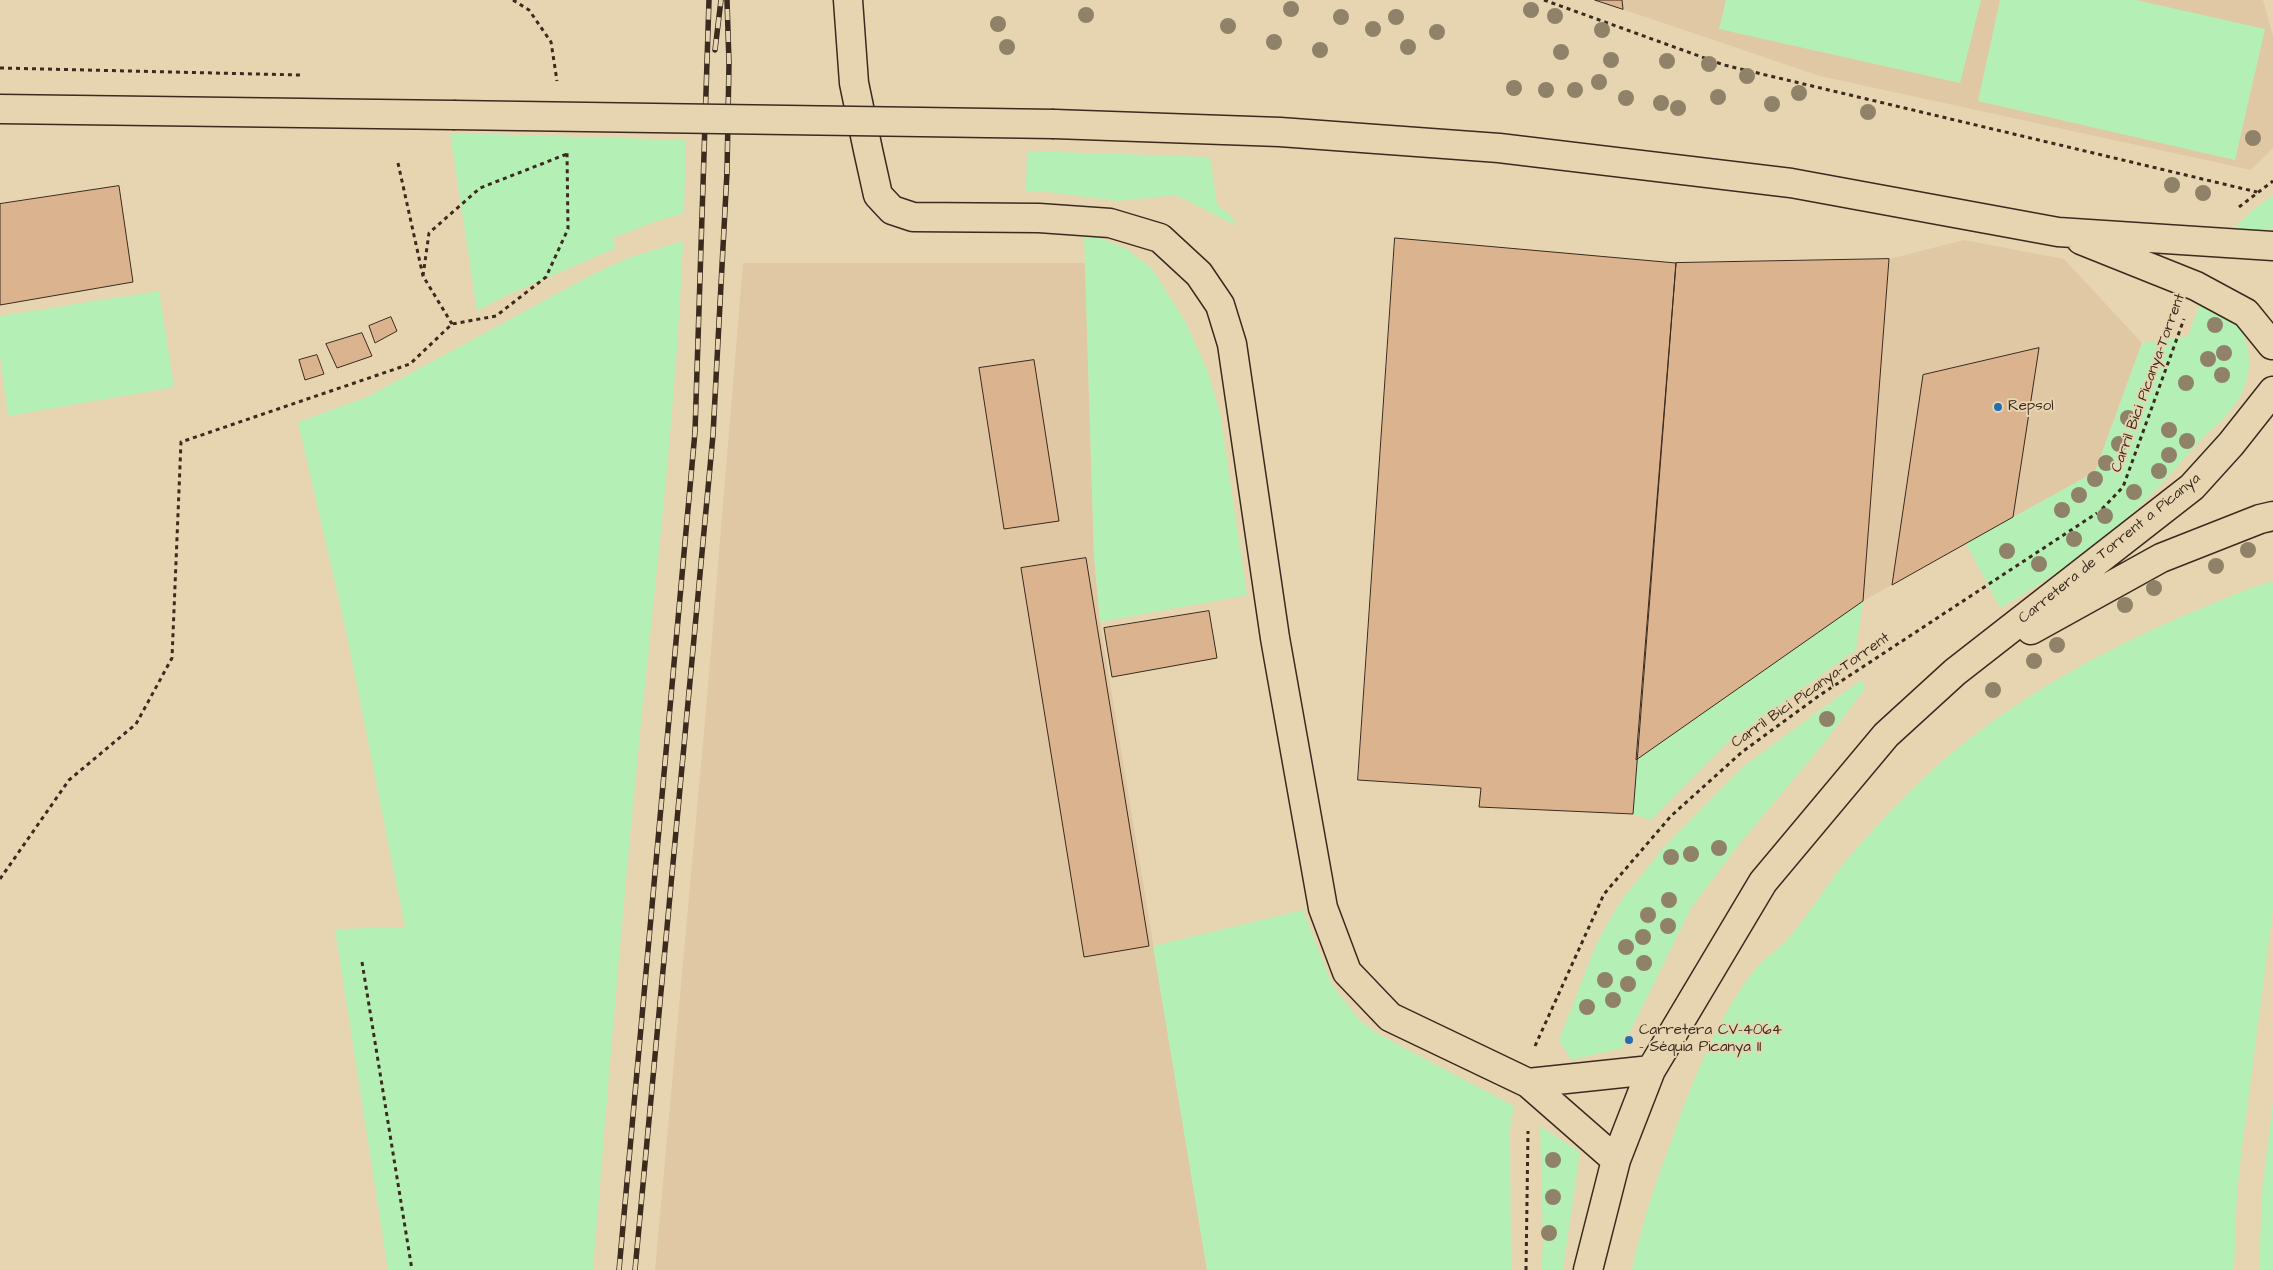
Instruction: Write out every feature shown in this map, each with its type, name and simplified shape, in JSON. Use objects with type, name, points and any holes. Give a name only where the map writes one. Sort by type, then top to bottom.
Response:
[{"type":"street","points":[[848,0],[854,83],[864,131],[878,195],[892,210],[913,217],[1039,218],[1110,223],[1160,238],[1200,274],[1220,305],[1232,344],[1275,638],[1323,908],[1347,972],[1390,1017],[1528,1083],[1616,1160]]},
{"type":"street","points":[[0,109],[1054,124],[1280,132],[1499,148],[1791,183],[2058,232],[2273,246]]},
{"type":"street","points":[[2058,232],[2196,286],[2246,313],[2273,346]]},
{"type":"street","name":"Carretera de Torrent a Picanya","points":[[1588,1270],[1616,1160],[1651,1070],[1763,882],[1886,736],[1955,672],[2192,487],[2231,444],[2273,391]]},
{"type":"street","name":"Carretera de Torrent a Picanya","points":[[1955,672],[2161,558],[2260,519],[2273,516]]},
{"type":"street","points":[[1528,1083],[1651,1070]]},
{"type":"path","points":[[513,0],[529,10],[551,42],[558,89]]},
{"type":"path","points":[[1544,0],[1724,65],[2257,192],[2273,181]]},
{"type":"path","points":[[0,68],[304,75]]},
{"type":"path","points":[[0,879],[69,780],[136,724],[172,658],[180,442],[410,364],[452,324],[496,316],[546,277],[568,230],[566,145]]},
{"type":"path","points":[[423,276],[429,233],[480,188],[567,154]]},
{"type":"path","points":[[398,163],[423,276],[452,324]]},
{"type":"path","name":"Carril Bici Picanya-Torrent","points":[[1526,1270],[1528,1083],[1536,1040],[1604,894],[1671,816],[1742,752],[1820,695],[2101,510],[2123,487],[2196,286]]},
{"type":"path","points":[[362,962],[412,1270]]},
{"type":"shaded area","points":[[1595,0],[2263,0],[2273,36],[2273,148],[2251,170],[1820,76]]},
{"type":"shaded area","name":"Repsol","points":[[1964,240],[2064,259],[2142,343],[2095,472],[1863,601],[1889,259]]},
{"type":"shaded area","points":[[743,263],[1085,263],[1094,555],[1100,622],[1207,1270],[655,1270],[707,698]]},
{"type":"green space","points":[[1726,0],[1981,0],[1960,83],[1719,29]]},
{"type":"green space","points":[[2000,0],[2136,0],[2265,29],[2235,160],[1978,101]]},
{"type":"green space","points":[[450,133],[686,140],[684,213],[612,238],[616,248],[505,296],[477,311]]},
{"type":"green space","points":[[1027,151],[1210,157],[1217,205],[1229,214],[1237,226],[1176,195],[1117,201],[1040,191],[1026,191]]},
{"type":"green space","points":[[2273,195],[2273,228],[2229,234],[2250,212]]},
{"type":"green space","points":[[1084,235],[1103,239],[1127,249],[1152,269],[1185,321],[1207,369],[1220,413],[1247,595],[1100,622],[1094,555]]},
{"type":"green space","points":[[683,241],[670,433],[626,882],[593,1270],[388,1270],[335,929],[405,927],[345,626],[298,422],[367,397],[595,273],[631,257]]},
{"type":"green space","points":[[159,291],[174,387],[8,416],[0,356],[0,316]]},
{"type":"green space","points":[[2201,300],[2222,310],[2231,317],[2238,325],[2247,345],[2249,367],[2247,378],[2236,403],[2158,488],[2112,531],[2038,586],[2000,608],[1966,543],[2095,472],[2142,343],[2188,336]]},
{"type":"green space","points":[[2273,581],[2273,908],[2237,1191],[2234,1270],[1632,1270],[1644,1221],[1687,1097],[1706,1052],[1728,1009],[1755,969],[1788,939],[1844,863],[1868,835],[1925,777],[1959,747],[2031,695],[2109,651],[2150,631],[2231,596]]},
{"type":"green space","points":[[1863,601],[1856,650],[1728,742],[1651,820],[1633,814],[1636,760]]},
{"type":"green space","points":[[1861,680],[1866,687],[1824,743],[1740,843],[1691,908],[1622,1048],[1571,1060],[1559,1040],[1597,942],[1620,902],[1663,848],[1744,766]]},
{"type":"green space","points":[[1303,910],[1332,985],[1360,1021],[1380,1035],[1514,1106],[1510,1129],[1511,1270],[1207,1270],[1153,946]]},
{"type":"green space","points":[[2273,1101],[2273,1270],[2259,1270],[2262,1193]]},
{"type":"green space","points":[[1540,1126],[1580,1152],[1563,1270],[1541,1270],[1543,1246]]},
{"type":"building","points":[[1595,0],[1622,0],[1623,9]]},
{"type":"building","points":[[119,186],[133,282],[0,305],[0,204]]},
{"type":"building","points":[[1395,238],[1676,263],[1633,814],[1479,807],[1481,788],[1358,780]]},
{"type":"building","points":[[1889,259],[1863,601],[1636,760],[1676,263]]},
{"type":"building","points":[[391,317],[397,331],[375,343],[369,326]]},
{"type":"building","points":[[362,333],[372,356],[337,368],[326,344]]},
{"type":"building","points":[[2039,348],[2013,517],[1892,585],[1923,375]]},
{"type":"building","points":[[317,355],[324,374],[305,380],[299,360]]},
{"type":"building","points":[[1034,360],[1059,521],[1004,529],[979,368]]},
{"type":"building","points":[[1086,558],[1149,946],[1084,957],[1021,568]]},
{"type":"building","points":[[1209,611],[1217,658],[1112,677],[1104,628]]},
{"type":"railway","points":[[619,1270],[695,432],[709,0]]},
{"type":"railway","points":[[715,50],[721,0]]},
{"type":"railway","points":[[635,1270],[713,435],[727,172],[729,63],[727,0]]},
{"type":"place","name":"Repsol","points":[[1998,407]]},
{"type":"place","name":"Carretera CV-4064 - Séquia Picanya II","points":[[1629,1040]]}]
